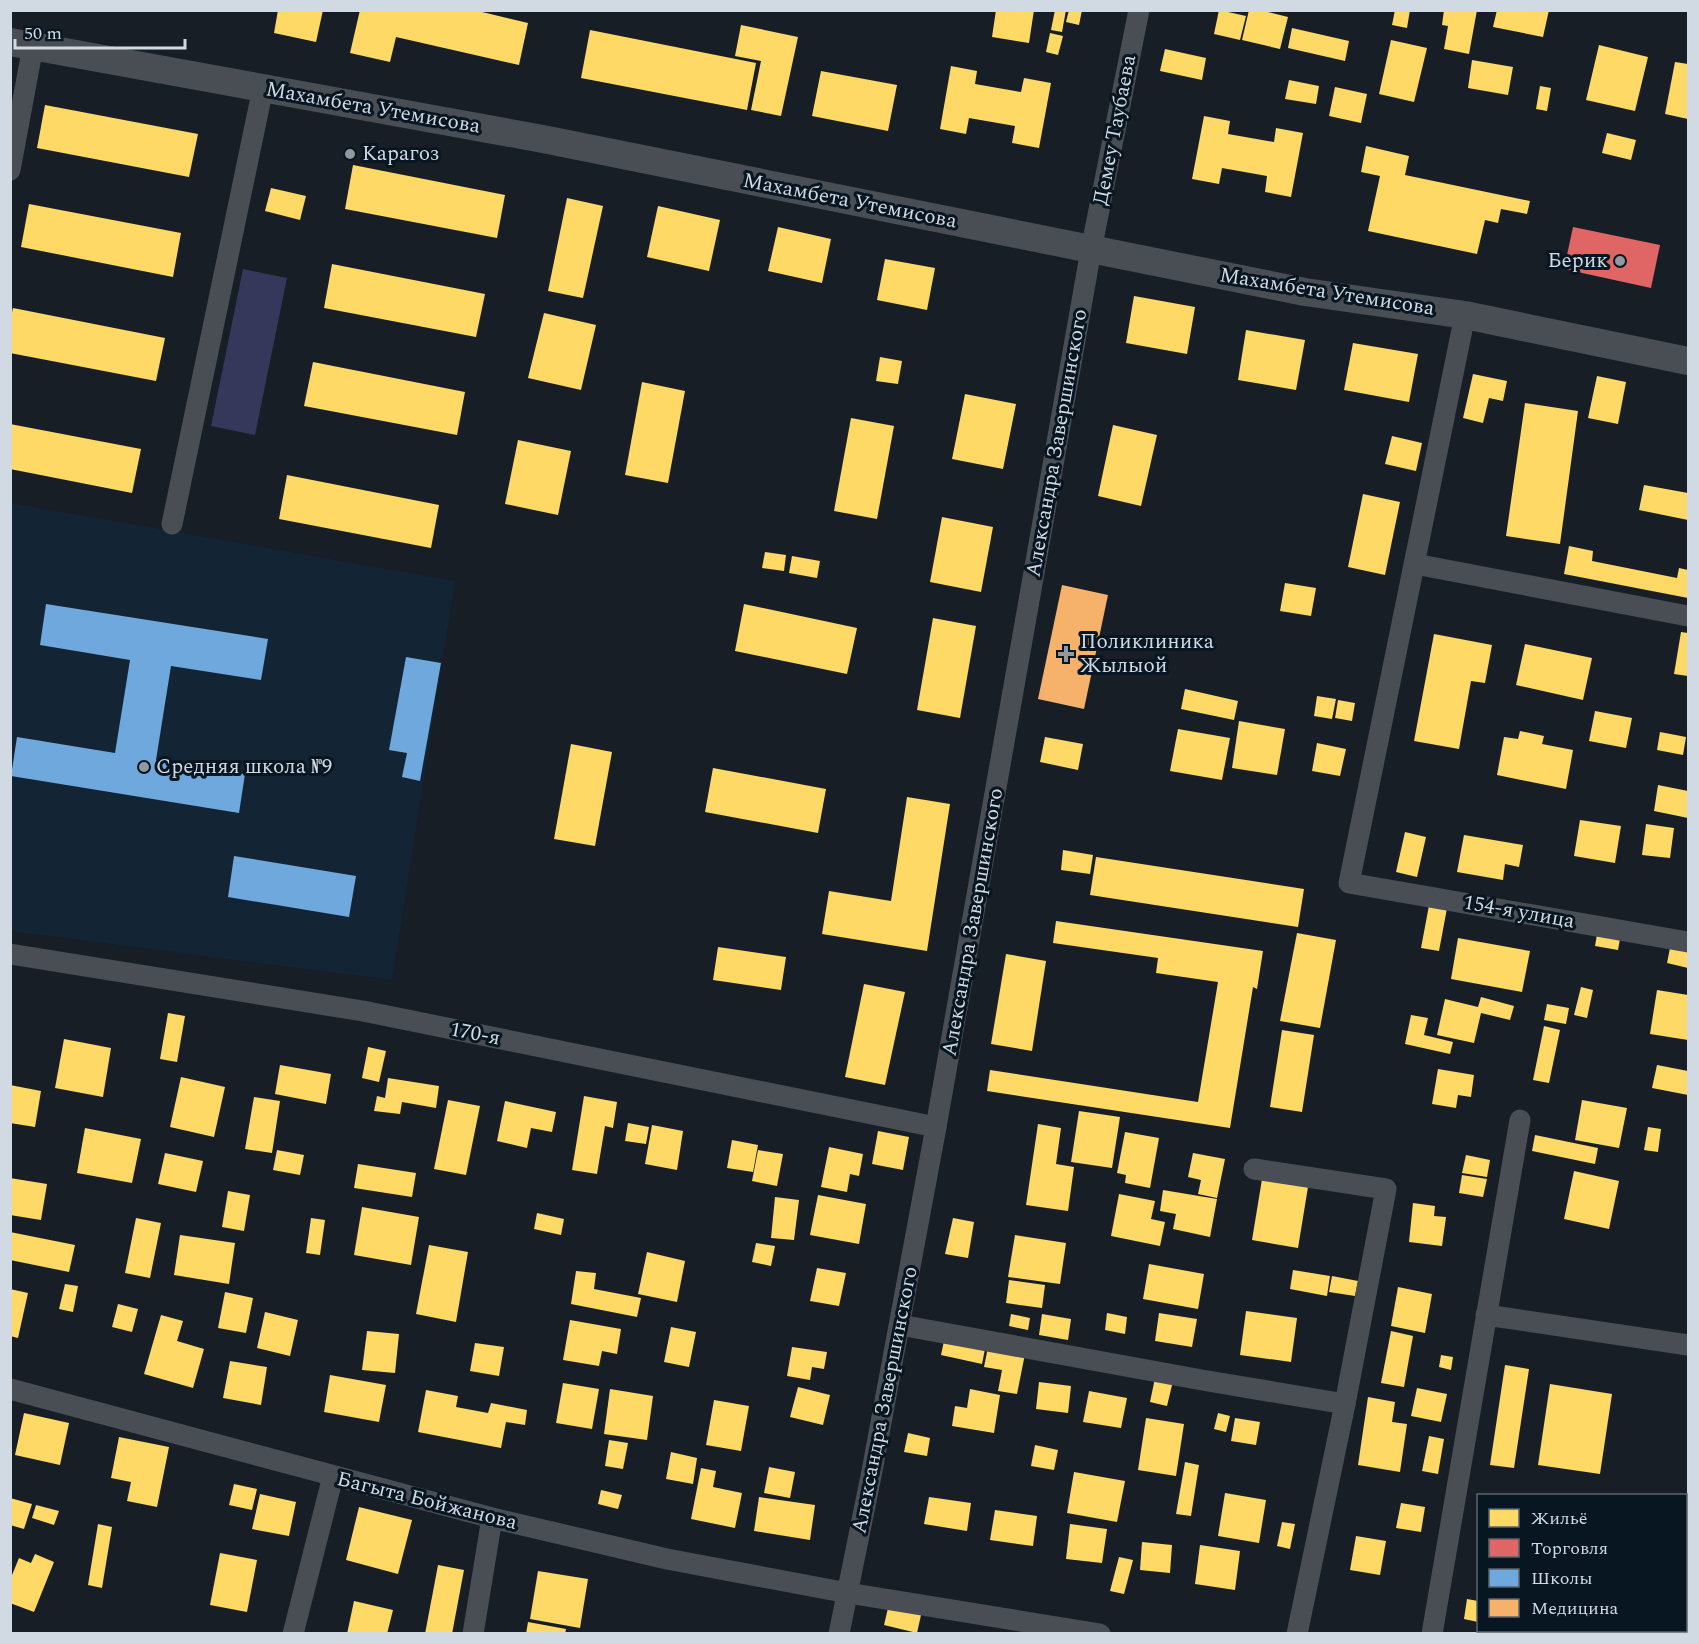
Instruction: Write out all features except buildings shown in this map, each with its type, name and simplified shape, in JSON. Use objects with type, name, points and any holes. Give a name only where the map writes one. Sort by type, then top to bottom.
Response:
[{"type":"street","name":"Демеу Таубаева","points":[[1091,250],[1139,10]]},
{"type":"street","name":"Махамбета Утемисова","points":[[22,44],[543,139],[1305,292],[1465,315],[1689,361]]},
{"type":"street","points":[[10,170],[22,44]]},
{"type":"street","points":[[172,524],[263,88]]},
{"type":"street","name":"Александра Завершинского","points":[[839,1634],[900,1325],[1091,250]]},
{"type":"street","points":[[1465,315],[1415,564],[1689,616]]},
{"type":"street","name":"154-я улица","points":[[1415,564],[1349,883],[1689,942]]},
{"type":"street","name":"170-я","points":[[10,954],[363,1011],[936,1127]]},
{"type":"street","points":[[1432,1634],[1520,1120]]},
{"type":"street","points":[[1254,1169],[1386,1189],[1345,1404],[1297,1634]]},
{"type":"street","points":[[1486,1315],[1689,1345]]},
{"type":"street","points":[[900,1325],[1345,1404]]},
{"type":"street","name":"Багыта Бойжанова","points":[[10,1389],[492,1518],[667,1560],[848,1593],[1100,1634]]},
{"type":"street","points":[[292,1634],[333,1476]]},
{"type":"street","points":[[473,1634],[492,1518]]},
{"type":"shaded area","points":[[243,269],[287,278],[255,435],[211,426]]},
{"type":"shaded area","points":[[11,503],[455,581],[392,980],[11,931]]},
{"type":"place","name":"Карагоз","points":[[350,154]]},
{"type":"place","name":"Берик","points":[[1620,261]]},
{"type":"place","name":"Поликлиника Жылыой","points":[[1066,654]]},
{"type":"place","name":"Средняя школа №9","points":[[144,767]]}]
